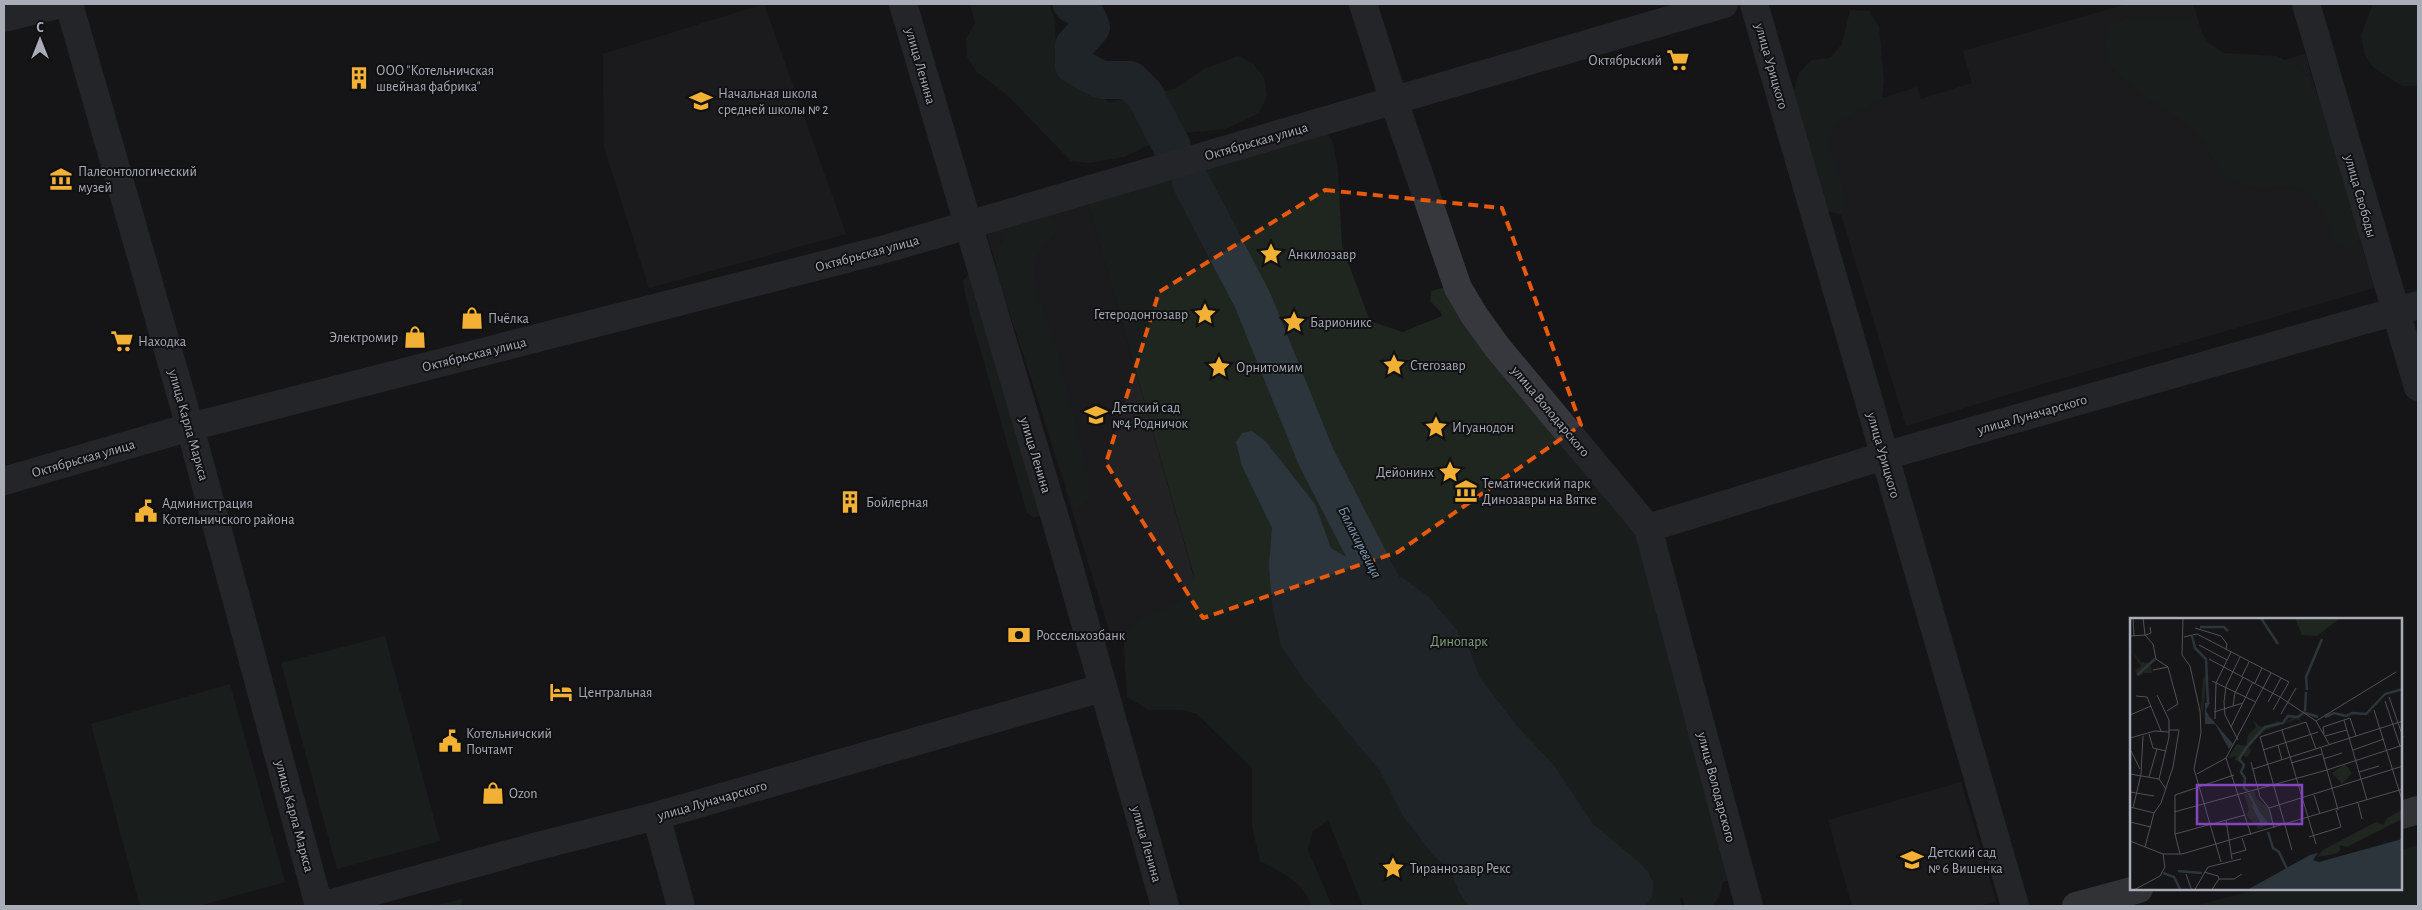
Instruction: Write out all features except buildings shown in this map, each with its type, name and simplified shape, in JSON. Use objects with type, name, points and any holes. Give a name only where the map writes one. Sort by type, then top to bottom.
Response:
[{"type":"main road","points":[[2402,815],[2418,810]]},
{"type":"main road","points":[[2076,906],[2135,890]]},
{"type":"street","points":[[4,18],[62,4]]},
{"type":"street","name":"улица Карла Маркса","points":[[69,4],[190,427],[320,906]]},
{"type":"street","name":"улица Ленина","points":[[903,4],[1064,552],[1165,906]]},
{"type":"street","name":"улица Володарского","points":[[1363,4],[1458,288],[1474,315],[1497,347],[1648,528],[1749,906]]},
{"type":"street","name":"Октябрьская улица","points":[[4,481],[190,427],[889,248],[1724,4]]},
{"type":"street","name":"улица Урицкого","points":[[1754,4],[2015,906]]},
{"type":"street","name":"улица Свободы","points":[[2306,4],[2407,308],[2418,388]]},
{"type":"street","name":"улица Луначарского","points":[[1648,528],[1884,456],[2407,308]]},
{"type":"street","name":"улица Луначарского","points":[[320,906],[534,847],[656,816],[1102,688]]},
{"type":"street","points":[[656,816],[681,906]]},
{"type":"highlighted area","points":[[1325,190],[1502,208],[1581,425],[1398,552],[1203,618],[1106,463],[1159,292]]},
{"type":"shaded area","name":"Начальная школа средней школы № 2","points":[[764,4],[846,234],[649,288],[604,147],[603,54]]},
{"type":"shaded area","points":[[2127,4],[2193,4],[2216,80],[2305,54],[2374,288],[2039,385],[1906,426],[1812,120],[1917,87],[1921,99],[1972,83],[1963,51]]},
{"type":"shaded area","name":"Детский сад №4 Родничок","points":[[1088,203],[1200,599],[1199,622],[1113,643],[986,232]]},
{"type":"shaded area","points":[[1252,431],[1266,442],[1315,504],[1331,548],[1355,562],[1404,579],[1429,597],[1456,629],[1470,651],[1480,678],[1517,726],[1553,764],[1593,824],[1640,863],[1648,872],[1653,882],[1652,897],[1645,906],[1469,906],[1459,892],[1452,873],[1433,855],[1403,816],[1380,771],[1305,681],[1281,646],[1272,605],[1269,565],[1272,528],[1242,466],[1236,442],[1242,433]]},
{"type":"shaded area","name":"Детский сад № 6 Вишенка","points":[[1961,782],[1996,901],[1978,906],[1852,906],[1828,820]]},
{"type":"green space","points":[[970,4],[1049,4],[1054,17],[1057,54],[1076,85],[1109,102],[1175,89],[1204,69],[1238,56],[1254,64],[1264,78],[1267,96],[1259,113],[1226,129],[1172,134],[1124,157],[1089,163],[1071,161],[1006,94],[977,72],[967,57],[966,39],[975,23]]},
{"type":"green space","points":[[2373,4],[2418,4],[2418,86],[2402,86],[2373,67],[2364,53],[2361,35]]},
{"type":"green space","points":[[1850,10],[1869,11],[1879,27],[1884,81],[1882,99],[1835,124],[1829,142],[1845,196],[1843,215],[1826,211],[1794,126],[1794,90],[1799,73],[1811,60],[1830,58],[1842,44]]},
{"type":"green space","points":[[2126,18],[2181,18],[2197,26],[2208,42],[2223,53],[2277,56],[2294,65],[2308,78],[2325,109],[2362,235],[2351,250],[2335,243],[2321,208],[2311,196],[2300,189],[2290,187],[2256,188],[2230,179],[2220,169],[2196,133],[2185,123],[2141,94],[2115,71],[2107,58],[2104,43],[2110,25]]},
{"type":"green space","name":"Динопарк","points":[[1317,131],[1329,136],[1333,142],[1338,170],[1342,246],[1370,321],[1403,332],[1442,316],[1441,312],[1430,301],[1431,291],[1442,288],[1460,298],[1648,551],[1732,879],[1723,882],[1719,897],[1712,906],[1684,906],[1683,897],[1680,899],[1682,906],[1363,906],[1328,820],[1313,831],[1308,850],[1332,906],[1311,906],[1298,884],[1260,861],[1252,826],[1252,768],[1197,714],[1182,710],[1149,710],[1127,697],[1124,642],[1129,629],[1142,617],[1176,603],[1185,595],[1194,576],[1088,203]]},
{"type":"green space","points":[[1035,214],[1048,217],[1058,226],[1053,236],[1036,258],[1034,275],[1037,294],[1053,337],[1089,477],[1088,499],[1083,507],[1074,506],[1070,498],[996,271],[999,251],[1006,237],[1018,225]]},
{"type":"green space","points":[[969,273],[1042,514],[1034,518],[1027,513],[966,299],[963,281]]},
{"type":"green space","points":[[385,636],[440,841],[337,869],[281,663]]},
{"type":"green space","points":[[230,684],[285,882],[199,906],[140,906],[91,724]]},
{"type":"green space","points":[[2418,845],[2418,906],[2195,906],[2254,890],[2402,890],[2402,850]]},
{"type":"green space","points":[[462,899],[461,906],[434,906]]},
{"type":"waterway","name":"Балакиревица","points":[[1072,4],[1082,7],[1091,27],[1074,46],[1074,65],[1101,80],[1130,80],[1145,95],[1172,147]]},
{"type":"waterway","name":"Балакиревица","points":[[1191,182],[1253,301],[1316,457],[1396,612]]},
{"type":"place","name":"Октябрьский","points":[[1678,60]]},
{"type":"place","name":"ООО \"Котельничская швейная фабрика\"","points":[[359,78]]},
{"type":"place","name":"Начальная школа средней школы № 2","points":[[701,101]]},
{"type":"place","name":"Палеонтологический музей","points":[[61,179]]},
{"type":"place","name":"Анкилозавр","points":[[1271,254]]},
{"type":"place","name":"Гетеродонтозавр","points":[[1205,314]]},
{"type":"place","name":"Пчёлка","points":[[472,318]]},
{"type":"place","name":"Барионикс","points":[[1294,322]]},
{"type":"place","name":"Электромир","points":[[415,337]]},
{"type":"place","name":"Находка","points":[[122,341]]},
{"type":"place","name":"Стегозавр","points":[[1394,365]]},
{"type":"place","name":"Орнитомим","points":[[1219,367]]},
{"type":"place","name":"Детский сад №4 Родничок","points":[[1096,415]]},
{"type":"place","name":"Игуанодон","points":[[1436,427]]},
{"type":"place","name":"Дейонинх","points":[[1450,472]]},
{"type":"place","name":"Тематический парк Динозавры на Вятке","points":[[1466,491]]},
{"type":"place","name":"Бойлерная","points":[[850,502]]},
{"type":"place","name":"Администрация Котельничского района","points":[[146,511]]},
{"type":"place","name":"Россельхозбанк","points":[[1019,635]]},
{"type":"place","name":"Центральная","points":[[561,692]]},
{"type":"place","name":"Котельничский Почтамт","points":[[450,741]]},
{"type":"place","name":"Ozon","points":[[493,793]]},
{"type":"place","name":"Детский сад № 6 Вишенка","points":[[1912,860]]},
{"type":"place","name":"Тираннозавр Рекс","points":[[1393,868]]}]
